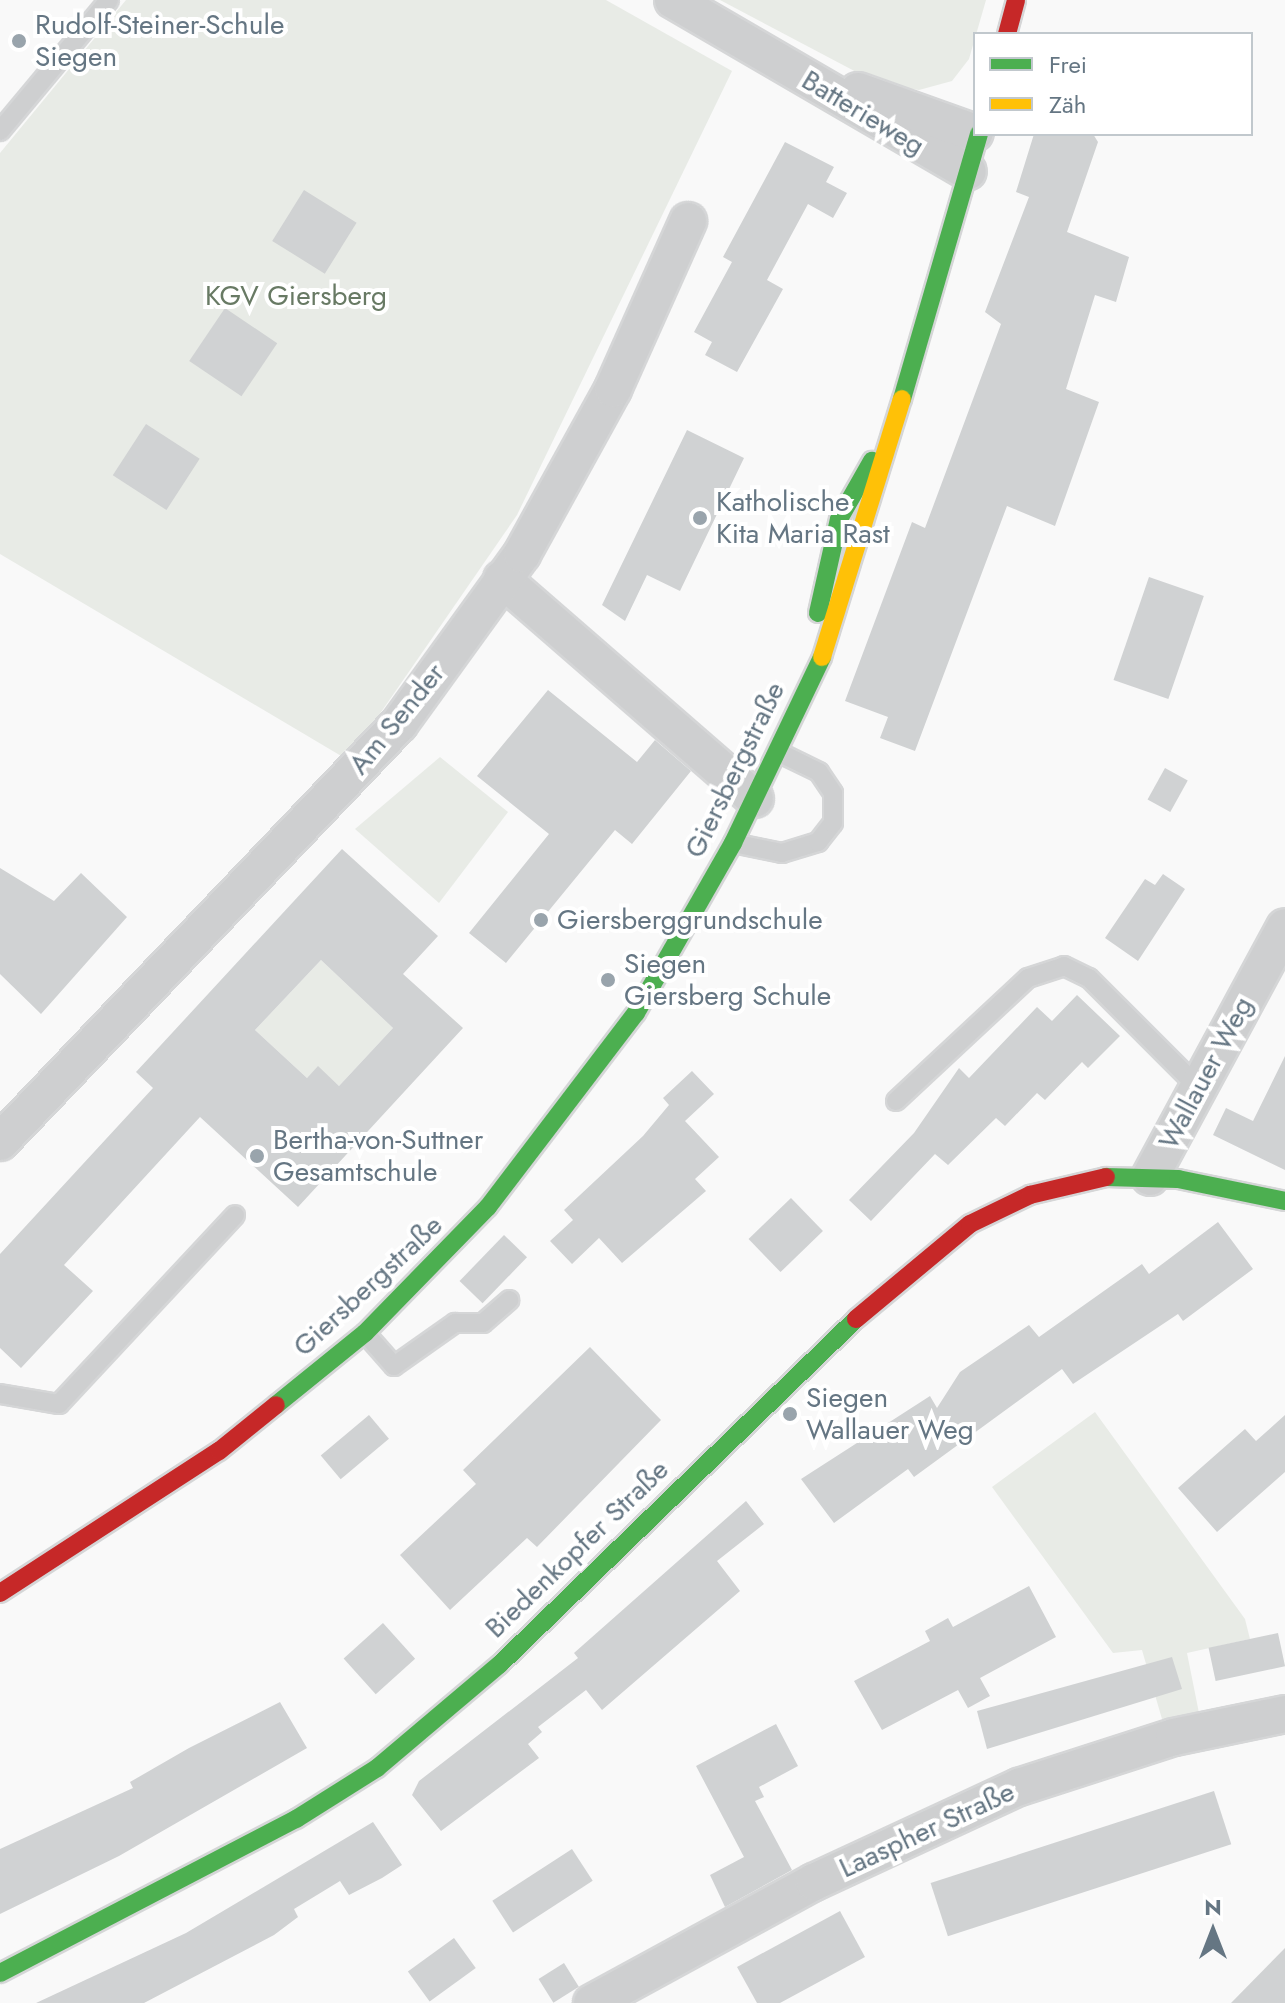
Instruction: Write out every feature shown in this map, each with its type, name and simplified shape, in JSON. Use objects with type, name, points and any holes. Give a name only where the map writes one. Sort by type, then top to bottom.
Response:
[{"type":"street","name":"Batterieweg","points":[[673,0],[968,172]]},
{"type":"street","points":[[1008,32],[1016,0]]},
{"type":"street","name":"Batterieweg","points":[[761,50],[973,131]]},
{"type":"street","name":"Giersbergstraße","points":[[2,1589],[219,1451],[365,1333],[449,1250],[551,1131],[636,1013],[733,843],[778,752],[871,525],[893,429],[976,136]]},
{"type":"street","name":"Am Sender","points":[[0,1142],[399,724],[502,579],[613,389],[688,221]]},
{"type":"street","name":"Giersbergstraße","points":[[810,680],[839,519],[893,429]]},
{"type":"street","points":[[502,579],[755,799]]},
{"type":"street","name":"Wallauer Weg","points":[[1164,1178],[1199,1088],[1285,927]]},
{"type":"street","name":"Biedenkopfer Straße","points":[[0,1973],[296,1819],[377,1768],[531,1634],[898,1278],[970,1224],[1030,1195],[1114,1175],[1164,1178],[1285,1201]]},
{"type":"street","name":"Laaspher Straße","points":[[592,2003],[814,1882],[1019,1787],[1174,1737],[1285,1714]]},
{"type":"lane","points":[[0,131],[109,0]]},
{"type":"lane","points":[[733,843],[782,853],[818,842],[833,823],[833,793],[819,772],[778,752]]},
{"type":"lane","points":[[896,1101],[1028,978],[1064,966],[1089,978],[1199,1088]]},
{"type":"lane","points":[[0,1394],[59,1404],[235,1215]]},
{"type":"lane","points":[[365,1333],[394,1366],[455,1323],[483,1323],[509,1300]]},
{"type":"green space","name":"KGV Giersberg","points":[[126,0],[606,0],[732,71],[517,515],[348,760],[0,554],[0,153]]},
{"type":"green space","points":[[720,0],[986,0],[977,32],[973,32],[969,59],[952,81],[919,90],[879,84]]},
{"type":"green space","points":[[440,757],[508,812],[439,903],[355,829]]},
{"type":"green space","points":[[321,960],[393,1028],[339,1086],[318,1067],[307,1078],[255,1030]]},
{"type":"green space","points":[[1095,1412],[1245,1619],[1250,1639],[1187,1653],[1200,1718],[1164,1726],[1142,1650],[1113,1653],[992,1487]]},
{"type":"building","points":[[1033,136],[1094,136],[1098,142],[1067,232],[1129,257],[1116,302],[1095,295],[1066,389],[1099,402],[1055,526],[1007,506],[915,751],[880,738],[888,717],[845,701],[912,522],[925,528],[1001,324],[985,312],[1029,197],[1016,192]]},
{"type":"building","points":[[785,142],[834,167],[826,182],[847,193],[833,218],[808,204],[767,280],[783,289],[737,372],[705,355],[712,342],[694,332],[732,262],[723,257]]},
{"type":"building","points":[[304,190],[357,223],[325,274],[272,241]]},
{"type":"building","points":[[225,308],[277,343],[241,396],[189,361]]},
{"type":"building","points":[[146,424],[200,459],[166,510],[113,475]]},
{"type":"building","points":[[687,430],[744,458],[680,591],[647,575],[625,621],[602,605]]},
{"type":"building","points":[[1149,577],[1204,596],[1168,699],[1114,680]]},
{"type":"building","points":[[548,690],[637,762],[655,740],[691,771],[632,844],[615,830],[506,963],[469,933],[549,834],[477,776]]},
{"type":"building","points":[[1165,768],[1188,781],[1170,812],[1148,799]]},
{"type":"building","points":[[342,849],[438,936],[403,974],[463,1028],[298,1207],[200,1117],[64,1265],[93,1291],[21,1368],[0,1348],[0,1254],[153,1088],[136,1072]],"holes":[[[321,960],[393,1028],[339,1086],[318,1066],[307,1078],[255,1030]]]},
{"type":"building","points":[[0,868],[54,901],[81,873],[127,917],[41,1014],[0,974]]},
{"type":"building","points":[[1163,874],[1185,889],[1138,961],[1105,938],[1145,879],[1155,885]]},
{"type":"building","points":[[1077,995],[1120,1036],[1088,1068],[1082,1062],[1045,1100],[1037,1093],[1005,1126],[996,1118],[948,1165],[935,1154],[871,1221],[849,1200],[914,1133],[959,1068],[969,1078],[1037,1007],[1052,1021]]},
{"type":"building","points":[[1285,1056],[1285,1170],[1213,1135],[1226,1108],[1253,1121]]},
{"type":"building","points":[[692,1071],[714,1094],[685,1121],[719,1157],[695,1179],[706,1191],[622,1263],[599,1238],[572,1264],[550,1241],[573,1220],[564,1210],[643,1136],[669,1105],[663,1098]]},
{"type":"building","points":[[791,1198],[823,1231],[781,1272],[749,1239]]},
{"type":"building","points":[[1218,1222],[1253,1269],[1183,1321],[1178,1314],[1073,1384],[1062,1369],[914,1477],[908,1469],[834,1523],[801,1479],[930,1396],[937,1408],[960,1372],[1029,1325],[1039,1337],[1142,1264],[1149,1274]]},
{"type":"building","points":[[504,1235],[527,1257],[483,1303],[460,1281]]},
{"type":"building","points":[[590,1347],[661,1420],[537,1547],[527,1538],[450,1610],[400,1555],[476,1484],[463,1470]]},
{"type":"building","points":[[369,1415],[389,1439],[341,1479],[321,1455]]},
{"type":"building","points":[[1285,1415],[1285,1472],[1217,1532],[1178,1488],[1245,1429],[1256,1441]]},
{"type":"building","points":[[746,1501],[764,1524],[717,1561],[740,1591],[602,1710],[586,1690],[538,1727],[542,1732],[528,1744],[539,1758],[441,1831],[412,1795],[419,1781],[578,1658],[574,1653]]},
{"type":"building","points":[[1029,1586],[1056,1637],[980,1678],[990,1696],[968,1708],[958,1690],[882,1730],[854,1681],[930,1641],[925,1631],[948,1618],[953,1627]]},
{"type":"building","points":[[383,1623],[415,1659],[376,1694],[344,1658]]},
{"type":"building","points":[[1278,1633],[1285,1666],[1216,1681],[1209,1648]]},
{"type":"building","points":[[1172,1657],[1182,1689],[987,1749],[977,1711]]},
{"type":"building","points":[[280,1702],[307,1748],[119,1856],[0,1914],[0,1849],[133,1788],[130,1782]]},
{"type":"building","points":[[776,1724],[798,1766],[759,1787],[764,1797],[755,1801],[792,1870],[725,1907],[710,1875],[744,1857],[696,1766]]},
{"type":"building","points":[[1214,1791],[1231,1844],[948,1936],[931,1883]]},
{"type":"building","points":[[373,1822],[402,1865],[382,1878],[349,1895],[340,1881],[294,1909],[298,1917],[274,1935],[144,2003],[36,2003],[186,1933]]},
{"type":"building","points":[[572,1849],[593,1881],[513,1933],[492,1901]]},
{"type":"building","points":[[840,1911],[865,1957],[780,2003],[757,2003],[737,1967]]},
{"type":"building","points":[[454,1938],[476,1968],[430,2001],[408,1972]]},
{"type":"building","points":[[1285,1948],[1285,2003],[1231,2003]]},
{"type":"building","points":[[564,1963],[579,1987],[553,2003],[539,1979]]},
{"type":"traffic: fast","points":[[902,399],[978,136]]},
{"type":"traffic: fast","points":[[818,613],[839,519],[872,461]]},
{"type":"traffic: fast","points":[[276,1405],[365,1333],[488,1207],[636,1013],[733,843],[822,657]]},
{"type":"traffic: fast","points":[[1106,1177],[1178,1179],[1285,1201]]},
{"type":"traffic: fast","points":[[0,1973],[296,1819],[377,1768],[499,1665],[856,1319]]},
{"type":"traffic: slow","points":[[822,657],[902,399]]},
{"type":"traffic: jam","points":[[1008,32],[1016,0]]},
{"type":"traffic: jam","points":[[856,1319],[970,1224],[1030,1195],[1106,1177]]},
{"type":"traffic: jam","points":[[0,1593],[219,1451],[276,1405]]},
{"type":"place","name":"Rudolf-Steiner-Schule Siegen","points":[[19,41]]},
{"type":"place","name":"Katholische Kita Maria Rast","points":[[700,518]]},
{"type":"place","name":"Giersberggrundschule","points":[[541,920]]},
{"type":"place","name":"Siegen Giersberg Schule","points":[[608,980]]},
{"type":"place","name":"Bertha-von-Suttner Gesamtschule","points":[[257,1156]]},
{"type":"place","name":"Siegen Wallauer Weg","points":[[790,1414]]}]
